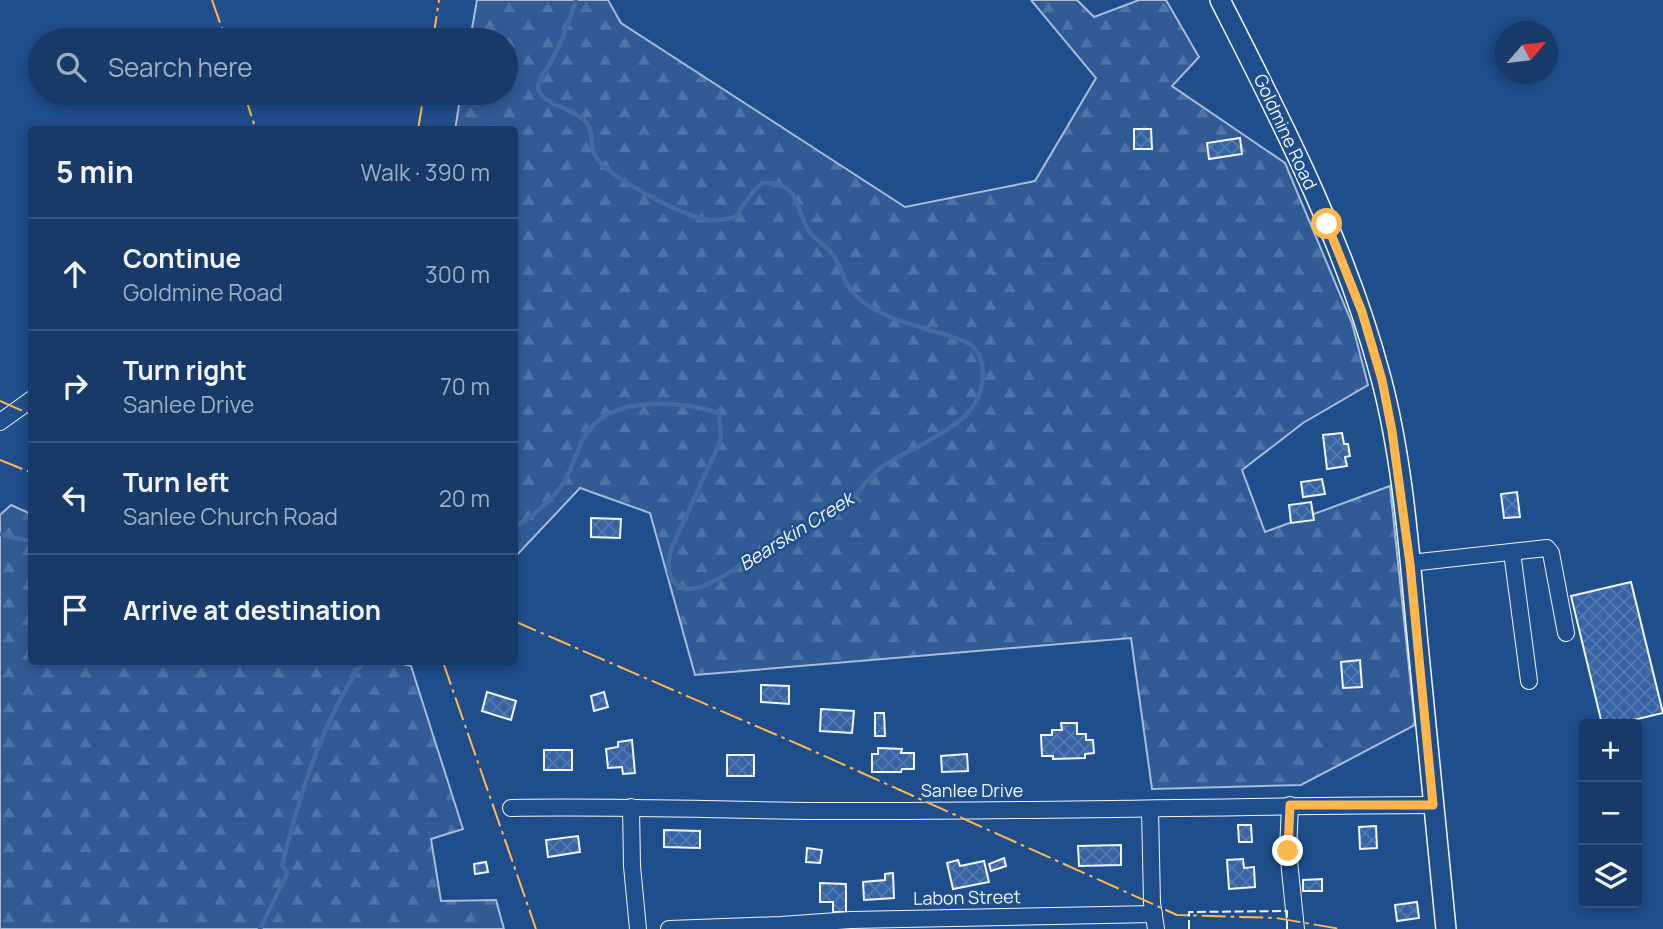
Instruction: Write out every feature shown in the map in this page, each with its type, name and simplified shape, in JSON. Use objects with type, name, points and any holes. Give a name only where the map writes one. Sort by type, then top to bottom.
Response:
[{"type":"main road","name":"Goldmine Road","points":[[1220,0],[1308,181],[1362,312],[1382,380],[1392,431],[1410,564],[1446,929]]},
{"type":"street","points":[[0,422],[28,402]]},
{"type":"street","points":[[1410,564],[1547,548],[1551,553],[1566,633]]},
{"type":"street","points":[[1512,552],[1529,681]]},
{"type":"street","points":[[1290,805],[1288,851],[1297,929]]},
{"type":"street","name":"Sanlee Drive","points":[[511,808],[631,807],[816,811],[1433,805]]},
{"type":"street","points":[[631,807],[632,866],[638,929]]},
{"type":"street","points":[[1150,809],[1155,921]]},
{"type":"street","name":"Labon Street","points":[[669,929],[851,920],[1155,921]]},
{"type":"green space","points":[[477,0],[608,0],[621,23],[905,207],[1035,181],[1096,78],[1031,0],[1077,0],[1094,17],[1139,0],[1166,0],[1199,57],[1172,86],[1285,163],[1352,323],[1368,385],[1303,423],[1242,470],[1265,532],[1390,486],[1415,725],[1301,785],[1152,789],[1131,638],[695,675],[650,513],[580,488],[518,554],[518,126],[456,126],[459,105],[518,105],[518,28],[472,28]]},
{"type":"green space","points":[[11,505],[28,513],[28,665],[411,666],[463,829],[431,839],[441,901],[496,900],[504,929],[0,929],[0,515]]},
{"type":"building","points":[[1134,129],[1151,129],[1152,149],[1134,149]]},
{"type":"building","points":[[1240,138],[1242,154],[1209,159],[1207,143]]},
{"type":"building","points":[[1342,433],[1350,456],[1345,457],[1347,466],[1327,469],[1323,435]]},
{"type":"building","points":[[1322,479],[1325,494],[1303,497],[1301,482]]},
{"type":"building","points":[[1517,492],[1520,517],[1504,518],[1501,494]]},
{"type":"building","points":[[1311,502],[1314,520],[1291,523],[1289,505]]},
{"type":"building","points":[[591,518],[621,519],[620,538],[591,537]]},
{"type":"building","points":[[1631,582],[1663,713],[1637,719],[1601,719],[1571,596]]},
{"type":"building","points":[[1360,660],[1362,687],[1343,688],[1341,662]]},
{"type":"building","points":[[761,685],[789,686],[789,704],[761,702]]},
{"type":"building","points":[[487,692],[516,701],[511,720],[482,711]]},
{"type":"building","points":[[604,692],[608,707],[594,711],[591,696]]},
{"type":"building","points":[[821,709],[854,711],[852,733],[820,731]]},
{"type":"building","points":[[875,713],[884,713],[885,736],[875,736]]},
{"type":"building","points":[[1061,723],[1077,723],[1077,734],[1086,734],[1086,740],[1093,740],[1094,753],[1085,754],[1085,758],[1053,759],[1053,756],[1042,756],[1041,735],[1052,735],[1052,730],[1062,730]]},
{"type":"building","points":[[632,740],[635,773],[623,774],[622,767],[608,768],[606,749],[618,747],[618,742]]},
{"type":"building","points":[[878,748],[902,749],[901,753],[914,753],[914,769],[872,772],[872,754],[878,754]]},
{"type":"building","points":[[544,750],[572,750],[572,770],[544,770]]},
{"type":"building","points":[[967,754],[968,771],[942,772],[941,756]]},
{"type":"building","points":[[727,755],[754,755],[754,776],[727,776]]},
{"type":"building","points":[[1238,825],[1251,825],[1252,842],[1239,842]]},
{"type":"building","points":[[1376,826],[1377,848],[1360,849],[1359,827]]},
{"type":"building","points":[[664,830],[700,831],[700,848],[664,847]]},
{"type":"building","points":[[578,836],[580,852],[548,857],[546,840]]},
{"type":"building","points":[[1121,845],[1121,865],[1079,866],[1078,846]]},
{"type":"building","points":[[807,848],[822,850],[820,863],[806,862]]},
{"type":"building","points":[[1004,858],[1006,866],[991,871],[989,864]]},
{"type":"building","points":[[1243,859],[1244,868],[1254,867],[1255,887],[1229,889],[1227,860]]},
{"type":"building","points":[[958,860],[960,866],[984,861],[989,882],[953,889],[947,863]]},
{"type":"building","points":[[486,862],[488,872],[475,874],[474,864]]},
{"type":"building","points":[[893,873],[894,898],[864,900],[863,882],[885,880],[885,874]]},
{"type":"building","points":[[1322,879],[1322,891],[1303,891],[1303,880]]},
{"type":"building","points":[[820,883],[846,884],[846,912],[833,912],[833,902],[820,902]]},
{"type":"building","points":[[1417,902],[1419,918],[1397,921],[1395,905]]},
{"type":"waterway","name":"Bearskin Creek","points":[[518,524],[555,495],[568,475],[585,436],[596,422],[611,413],[646,404],[685,406],[719,413],[719,444],[672,547],[669,564],[670,575],[677,585],[693,589],[706,585],[735,569],[784,534],[839,509],[883,466],[956,424],[974,404],[981,389],[983,373],[979,356],[968,343],[886,315],[855,295],[832,254],[809,231],[795,198],[785,187],[762,183],[735,217],[711,220],[692,216],[663,203],[605,167],[594,155],[588,124],[579,116],[544,98],[538,88],[541,77],[560,44],[576,0]]},
{"type":"waterway","points":[[0,534],[28,541]]},
{"type":"waterway","name":"Bearskin Creek","points":[[260,929],[286,876],[287,872],[282,866],[314,760],[335,709],[361,665]]},
{"type":"fence","points":[[1189,929],[1189,912],[1287,911],[1287,929]]},
{"type":"power","points":[[212,0],[222,28]]},
{"type":"power","points":[[435,28],[439,0]]},
{"type":"power","points":[[248,105],[255,126]]},
{"type":"power","points":[[419,126],[422,105]]},
{"type":"power","points":[[0,401],[28,413]]},
{"type":"power","points":[[0,460],[28,471]]},
{"type":"power","points":[[518,623],[809,749],[1177,915],[1276,918],[1341,929]]},
{"type":"power","points":[[444,665],[536,929]]},
{"type":"route","points":[[1288,851],[1290,805],[1433,805],[1410,564],[1392,431],[1382,380],[1362,312],[1327,224]]}]
